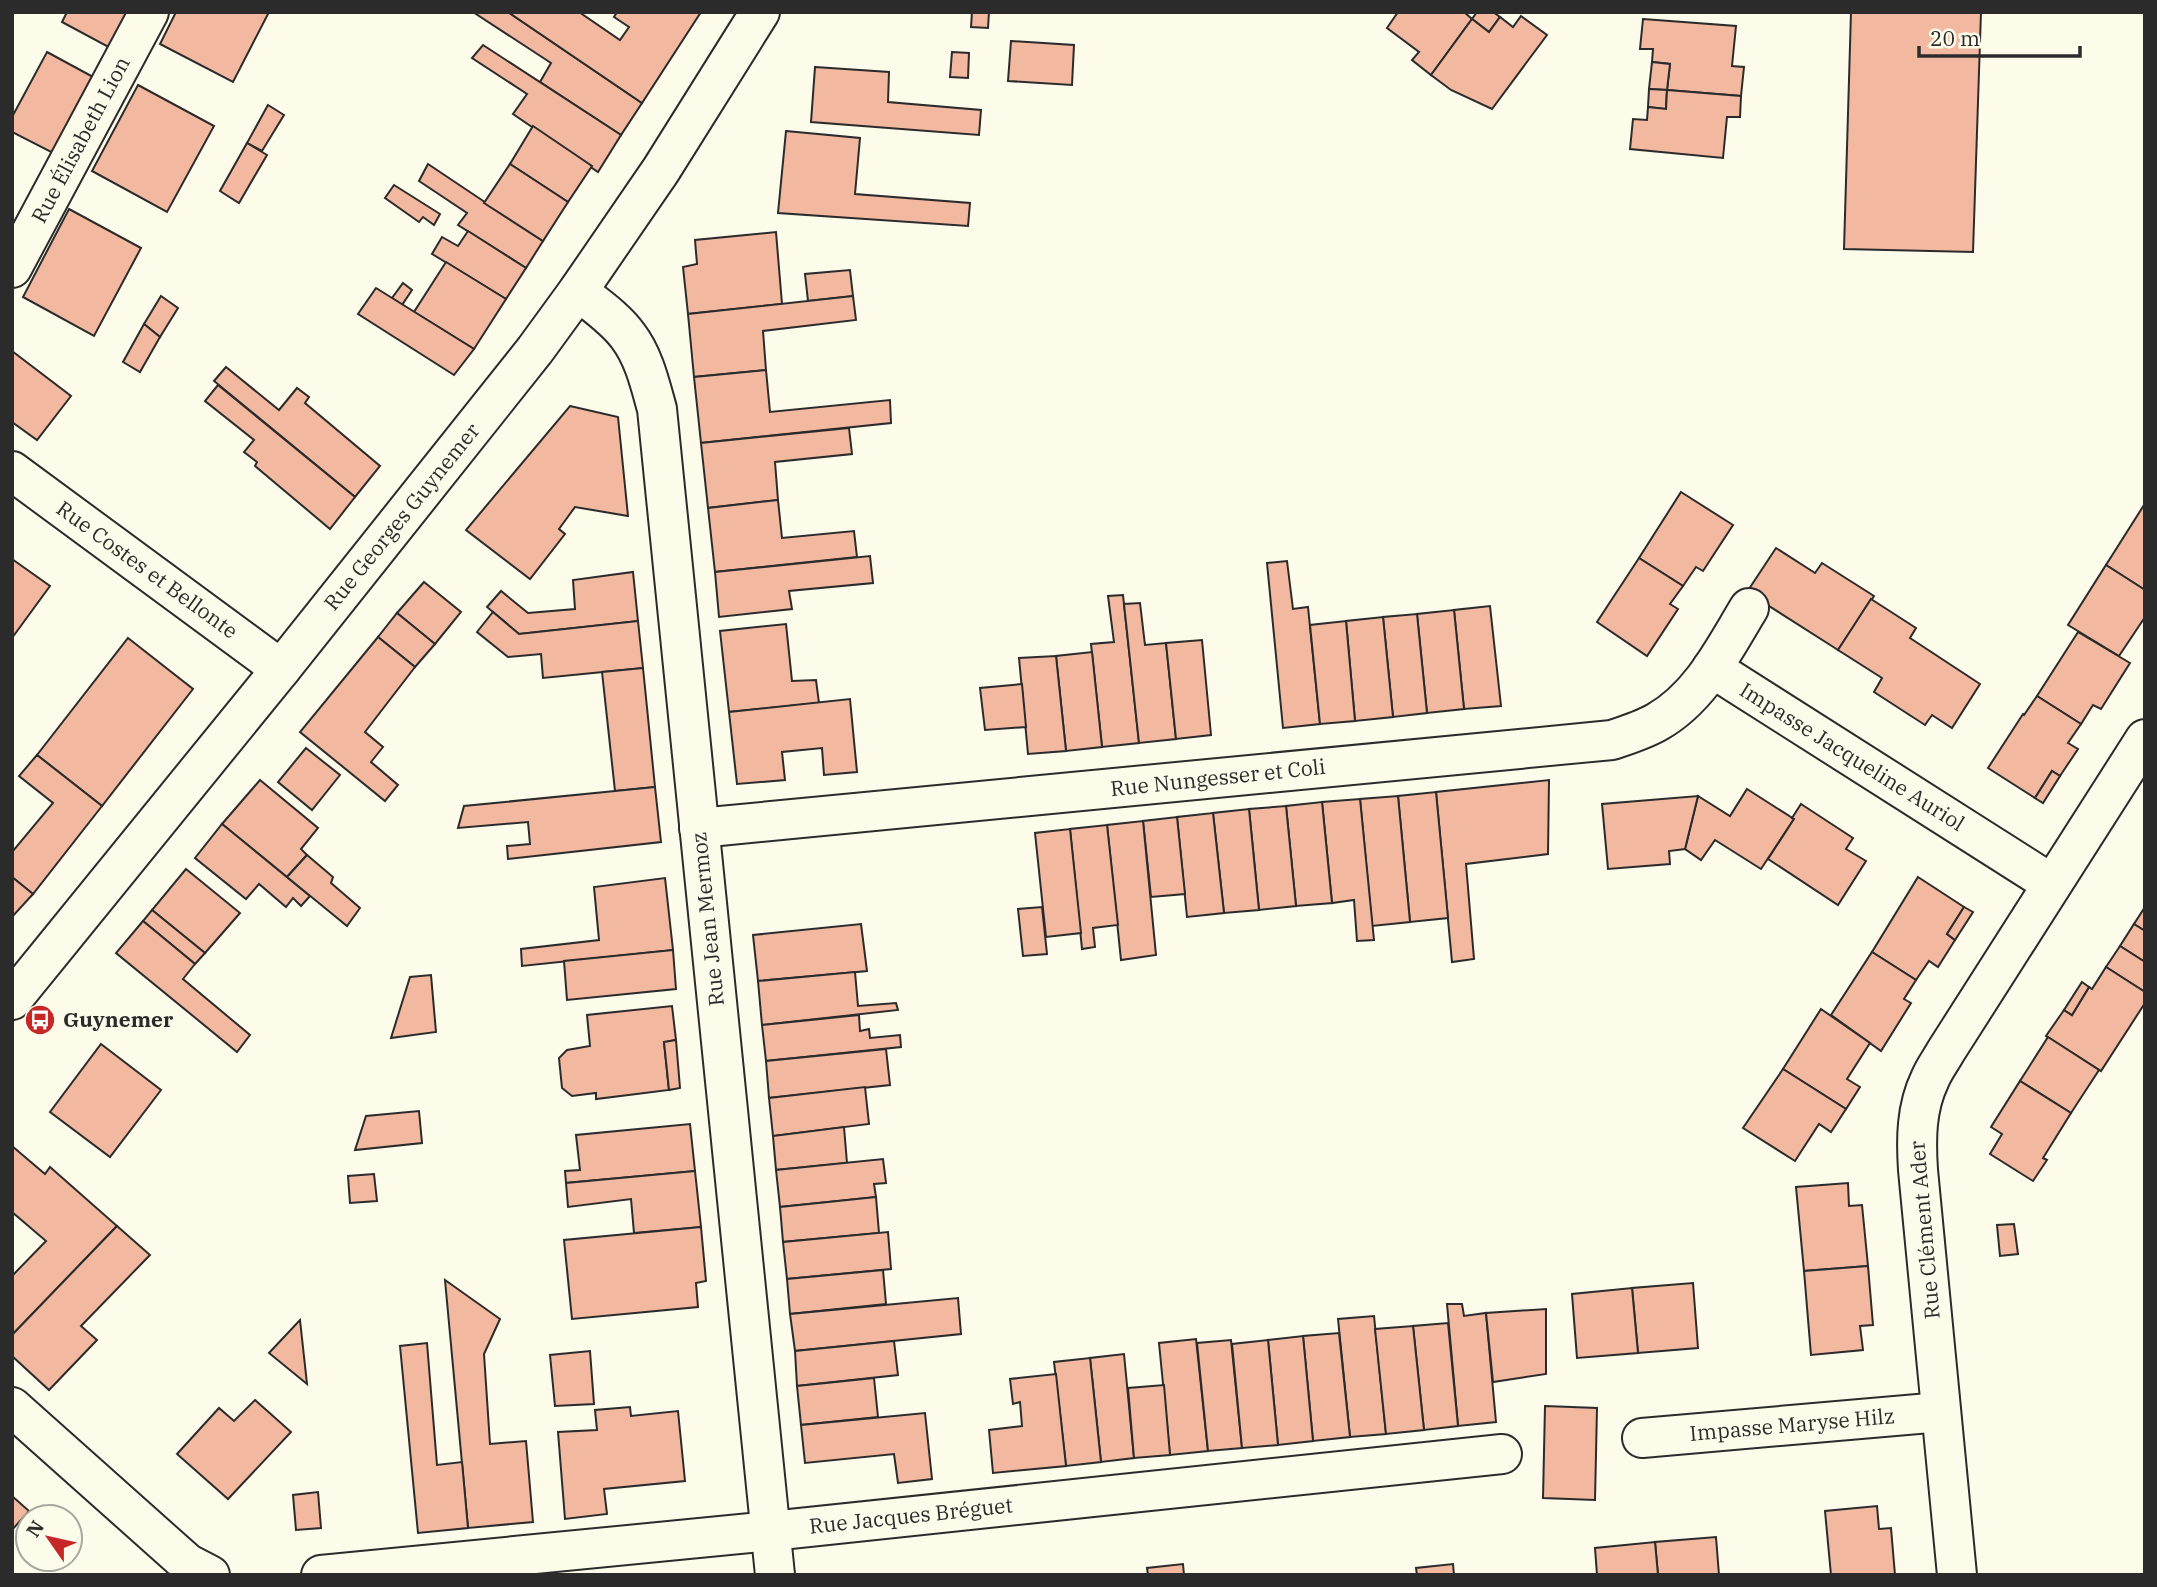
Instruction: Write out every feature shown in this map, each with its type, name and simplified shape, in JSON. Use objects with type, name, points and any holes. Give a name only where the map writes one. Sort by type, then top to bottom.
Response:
[{"type":"street","name":"Rue Élisabeth Lion","points":[[12,268],[149,12]]},
{"type":"street","name":"Rue Georges Guynemer","points":[[12,1000],[502,392],[578,291],[661,170],[760,12]]},
{"type":"street","name":"Rue Jean Mermoz","points":[[578,291],[629,336],[642,360],[657,408],[775,1575]]},
{"type":"street","name":"Rue Costes et Bellonte","points":[[12,471],[281,669]]},
{"type":"street","points":[[1712,668],[1749,608]]},
{"type":"street","name":"Rue Nungesser et Coli","points":[[699,828],[1612,740],[1657,722],[1680,705],[1712,668]]},
{"type":"street","name":"Impasse Jacqueline Auriol","points":[[1712,668],[2052,884]]},
{"type":"street","name":"Rue Clément Ader","points":[[1957,1575],[1917,1160],[1916,1138],[1921,1107],[1929,1079],[2145,739]]},
{"type":"street","points":[[12,1407],[187,1563],[210,1575]]},
{"type":"street","name":"Impasse Maryse Hilz","points":[[1642,1438],[1941,1412]]},
{"type":"street","name":"Rue Jacques Bréguet","points":[[321,1575],[1502,1454]]},
{"type":"building","points":[[67,12],[135,12],[114,50],[62,22]]},
{"type":"building","points":[[176,12],[269,12],[233,82],[160,44]]},
{"type":"building","points":[[473,12],[508,12],[642,103],[621,135],[540,82],[551,63]]},
{"type":"building","points":[[508,12],[579,12],[620,40],[629,27],[614,17],[617,12],[701,12],[642,103]]},
{"type":"building","points":[[972,12],[989,12],[988,28],[971,27]]},
{"type":"building","points":[[1398,12],[1464,12],[1472,19],[1431,75],[1412,60],[1419,52],[1387,28]]},
{"type":"building","points":[[1477,12],[1493,12],[1500,17],[1489,32],[1472,19]]},
{"type":"building","points":[[1851,12],[1981,12],[1973,252],[1844,249]]},
{"type":"building","points":[[1521,16],[1547,35],[1492,109],[1451,90],[1431,75],[1472,19],[1489,32],[1500,17],[1513,27]]},
{"type":"building","points":[[1643,19],[1736,26],[1732,66],[1744,67],[1741,96],[1667,90],[1670,64],[1652,62],[1653,49],[1640,49]]},
{"type":"building","points":[[1011,41],[1074,45],[1072,85],[1008,81]]},
{"type":"building","points":[[483,45],[621,135],[598,172],[513,114],[527,94],[472,58]]},
{"type":"building","points":[[47,52],[95,78],[55,154],[12,132],[12,117]]},
{"type":"building","points":[[952,52],[969,53],[968,78],[950,77]]},
{"type":"building","points":[[1652,62],[1670,64],[1667,90],[1649,89]]},
{"type":"building","points":[[815,67],[889,72],[888,102],[981,110],[979,135],[811,122]]},
{"type":"building","points":[[138,85],[214,126],[167,212],[92,171]]},
{"type":"building","points":[[1649,89],[1667,90],[1666,109],[1648,107]]},
{"type":"building","points":[[1667,90],[1741,96],[1740,117],[1727,117],[1723,158],[1630,149],[1633,119],[1647,120],[1648,107],[1666,109]]},
{"type":"building","points":[[268,105],[284,115],[262,151],[247,143]]},
{"type":"building","points":[[533,126],[592,166],[568,202],[510,164]]},
{"type":"building","points":[[786,131],[860,138],[855,194],[970,203],[968,226],[778,213]]},
{"type":"building","points":[[247,143],[267,155],[239,203],[220,191]]},
{"type":"building","points":[[428,164],[543,241],[526,268],[458,225],[467,213],[419,181]]},
{"type":"building","points":[[510,164],[568,202],[543,241],[484,203]]},
{"type":"building","points":[[394,185],[440,214],[434,225],[423,217],[419,222],[385,198]]},
{"type":"building","points":[[69,209],[141,248],[94,336],[23,297]]},
{"type":"building","points":[[468,231],[526,268],[506,299],[432,254],[442,237],[458,246]]},
{"type":"building","points":[[776,232],[782,304],[688,314],[683,267],[697,264],[695,240]]},
{"type":"building","points":[[446,262],[506,299],[474,349],[414,312]]},
{"type":"building","points":[[850,270],[853,296],[808,301],[805,274]]},
{"type":"building","points":[[403,283],[412,290],[402,305],[392,298]]},
{"type":"building","points":[[376,288],[474,349],[454,375],[358,314]]},
{"type":"building","points":[[161,296],[178,308],[160,337],[144,324]]},
{"type":"building","points":[[853,296],[856,320],[763,331],[766,370],[694,377],[688,314]]},
{"type":"building","points":[[144,324],[160,337],[140,372],[123,362]]},
{"type":"building","points":[[12,351],[71,396],[37,440],[12,422]]},
{"type":"building","points":[[226,367],[279,410],[297,388],[309,397],[305,403],[380,466],[355,497],[214,381]]},
{"type":"building","points":[[766,370],[770,412],[890,400],[891,423],[701,443],[694,377]]},
{"type":"building","points":[[218,385],[355,497],[330,529],[255,466],[257,462],[244,452],[254,440],[205,401]]},
{"type":"building","points":[[570,406],[618,417],[628,516],[575,507],[559,529],[565,534],[530,579],[466,530]]},
{"type":"building","points":[[849,428],[852,454],[775,462],[778,500],[708,508],[701,443]]},
{"type":"building","points":[[1681,492],[1733,525],[1703,571],[1696,567],[1683,586],[1639,558]]},
{"type":"building","points":[[778,500],[782,538],[854,531],[857,557],[715,572],[708,508]]},
{"type":"building","points":[[2145,505],[2145,590],[2106,565]]},
{"type":"building","points":[[1776,548],[1815,573],[1822,563],[1874,596],[1838,650],[1747,592]]},
{"type":"building","points":[[870,556],[873,583],[789,591],[792,609],[719,617],[715,572]]},
{"type":"building","points":[[1639,558],[1683,586],[1670,604],[1678,609],[1647,656],[1597,622]]},
{"type":"building","points":[[12,559],[50,586],[12,638]]},
{"type":"building","points":[[1287,561],[1293,609],[1308,607],[1320,724],[1283,728],[1267,563]]},
{"type":"building","points":[[2106,565],[2145,590],[2145,621],[2143,620],[2119,656],[2068,625]]},
{"type":"building","points":[[633,572],[638,621],[519,634],[487,607],[501,591],[528,613],[575,609],[573,580]]},
{"type":"building","points":[[424,582],[461,612],[435,644],[397,613]]},
{"type":"building","points":[[1123,595],[1139,743],[1102,747],[1091,644],[1114,642],[1108,596]]},
{"type":"building","points":[[1871,599],[1916,628],[1910,638],[1980,684],[1952,728],[1932,715],[1925,725],[1874,692],[1882,678],[1838,650]]},
{"type":"building","points":[[1140,603],[1145,645],[1166,643],[1176,739],[1139,743],[1124,604]]},
{"type":"building","points":[[1490,606],[1501,706],[1464,709],[1454,610]]},
{"type":"building","points":[[1454,610],[1464,709],[1427,713],[1417,614]]},
{"type":"building","points":[[493,612],[519,634],[638,621],[643,668],[543,678],[541,654],[508,657],[477,632]]},
{"type":"building","points":[[397,613],[435,644],[415,667],[378,637]]},
{"type":"building","points":[[1417,614],[1427,713],[1393,717],[1383,617]]},
{"type":"building","points":[[1383,617],[1393,717],[1355,721],[1346,621]]},
{"type":"building","points":[[1346,621],[1355,721],[1320,724],[1310,625]]},
{"type":"building","points":[[786,624],[792,681],[816,680],[819,703],[729,712],[720,631]]},
{"type":"building","points":[[2078,632],[2130,663],[2101,709],[2093,705],[2081,724],[2037,696]]},
{"type":"building","points":[[378,637],[415,667],[365,732],[383,747],[371,762],[398,785],[385,801],[300,732]]},
{"type":"building","points":[[128,638],[193,689],[102,806],[37,755]]},
{"type":"building","points":[[1202,640],[1211,735],[1176,739],[1166,643]]},
{"type":"building","points":[[1092,652],[1102,747],[1066,751],[1056,656]]},
{"type":"building","points":[[1056,656],[1066,751],[1028,754],[1019,658]]},
{"type":"building","points":[[643,668],[655,787],[615,791],[602,672]]},
{"type":"building","points":[[1022,684],[1026,727],[985,730],[980,688]]},
{"type":"building","points":[[2037,696],[2081,724],[2068,743],[2078,749],[2060,776],[2052,771],[2035,798],[1988,768]]},
{"type":"building","points":[[850,699],[857,772],[824,775],[822,748],[782,752],[785,780],[737,784],[729,712]]},
{"type":"building","points":[[306,748],[340,775],[312,810],[278,782]]},
{"type":"building","points":[[37,755],[102,806],[33,894],[12,877],[12,852],[53,803],[19,776]]},
{"type":"building","points":[[2052,771],[2060,776],[2043,803],[2035,798]]},
{"type":"building","points":[[260,780],[318,828],[301,849],[307,855],[287,877],[222,824]]},
{"type":"building","points":[[1549,780],[1548,854],[1466,864],[1474,959],[1452,962],[1436,792]]},
{"type":"building","points":[[655,787],[661,842],[508,859],[507,846],[530,844],[528,822],[458,828],[464,806]]},
{"type":"building","points":[[1747,789],[1794,819],[1761,869],[1715,840],[1701,860],[1685,849],[1698,796],[1730,816]]},
{"type":"building","points":[[1436,792],[1448,918],[1410,922],[1398,796]]},
{"type":"building","points":[[1398,796],[1410,922],[1372,926],[1360,799]]},
{"type":"building","points":[[1698,796],[1685,849],[1669,851],[1670,864],[1608,869],[1602,804]]},
{"type":"building","points":[[1360,799],[1374,940],[1357,941],[1354,900],[1332,903],[1322,802]]},
{"type":"building","points":[[1322,802],[1332,903],[1296,906],[1286,806]]},
{"type":"building","points":[[1801,804],[1853,838],[1846,849],[1866,861],[1838,905],[1768,859]]},
{"type":"building","points":[[1286,806],[1296,906],[1259,910],[1249,809]]},
{"type":"building","points":[[1249,809],[1259,910],[1224,913],[1213,813]]},
{"type":"building","points":[[1213,813],[1224,913],[1187,917],[1177,817]]},
{"type":"building","points":[[1177,817],[1185,894],[1151,897],[1143,821]]},
{"type":"building","points":[[1143,821],[1156,955],[1121,960],[1107,825]]},
{"type":"building","points":[[222,824],[310,896],[301,906],[293,898],[286,907],[259,884],[246,899],[195,858]]},
{"type":"building","points":[[1107,825],[1118,925],[1093,928],[1095,947],[1082,949],[1070,829]]},
{"type":"building","points":[[1070,829],[1081,933],[1046,937],[1035,833]]},
{"type":"building","points":[[307,855],[333,877],[331,883],[360,908],[347,926],[287,877]]},
{"type":"building","points":[[186,869],[240,913],[205,953],[152,910]]},
{"type":"building","points":[[12,877],[33,894],[12,917]]},
{"type":"building","points":[[1918,877],[1964,907],[1947,934],[1955,940],[1938,967],[1929,961],[1916,980],[1872,952]]},
{"type":"building","points":[[665,878],[673,950],[522,966],[521,949],[599,940],[594,887]]},
{"type":"building","points":[[1042,907],[1047,954],[1023,956],[1018,909]]},
{"type":"building","points":[[1964,907],[1973,912],[1955,940],[1947,934]]},
{"type":"building","points":[[2145,907],[2145,931],[2134,924]]},
{"type":"building","points":[[152,910],[205,953],[195,964],[143,921]]},
{"type":"building","points":[[143,921],[195,964],[183,979],[250,1035],[237,1052],[116,953]]},
{"type":"building","points":[[861,924],[867,971],[758,981],[753,935]]},
{"type":"building","points":[[2134,924],[2145,931],[2145,962],[2120,946]]},
{"type":"building","points":[[2120,946],[2145,962],[2145,992],[2106,967]]},
{"type":"building","points":[[673,950],[676,989],[567,1000],[564,961]]},
{"type":"building","points":[[1872,952],[1916,980],[1904,999],[1911,1003],[1881,1051],[1831,1015]]},
{"type":"building","points":[[2106,967],[2145,992],[2145,1003],[2101,1071],[2046,1036],[2064,1010],[2072,1015],[2089,987],[2092,989]]},
{"type":"building","points":[[855,972],[858,1006],[896,1003],[898,1010],[762,1025],[758,981]]},
{"type":"building","points":[[431,975],[436,1032],[391,1038],[410,977]]},
{"type":"building","points":[[2082,982],[2089,987],[2072,1015],[2064,1010]]},
{"type":"building","points":[[672,1006],[676,1040],[664,1042],[669,1090],[596,1099],[596,1093],[572,1096],[562,1088],[559,1058],[567,1050],[590,1046],[587,1015]]},
{"type":"building","points":[[1821,1009],[1870,1043],[1847,1079],[1860,1087],[1846,1109],[1783,1069]]},
{"type":"building","points":[[859,1015],[860,1031],[869,1029],[870,1038],[900,1035],[901,1047],[766,1061],[762,1025]]},
{"type":"building","points":[[2048,1037],[2099,1070],[2071,1113],[2020,1081]]},
{"type":"building","points":[[676,1040],[680,1088],[669,1090],[664,1042]]},
{"type":"building","points":[[101,1044],[161,1090],[110,1157],[50,1112]]},
{"type":"building","points":[[886,1049],[890,1085],[769,1098],[766,1061]]},
{"type":"building","points":[[1783,1069],[1846,1109],[1831,1132],[1819,1124],[1795,1161],[1743,1128]]},
{"type":"building","points":[[2020,1081],[2071,1113],[2043,1158],[2047,1160],[2033,1181],[1990,1154],[2002,1134],[1991,1127]]},
{"type":"building","points":[[865,1087],[869,1124],[773,1136],[769,1098]]},
{"type":"building","points":[[419,1111],[422,1143],[355,1150],[366,1116]]},
{"type":"building","points":[[690,1124],[695,1171],[566,1183],[565,1171],[580,1170],[576,1135]]},
{"type":"building","points":[[844,1127],[847,1163],[776,1170],[773,1136]]},
{"type":"building","points":[[12,1146],[45,1174],[50,1167],[117,1226],[12,1335],[12,1276],[46,1241],[12,1212]]},
{"type":"building","points":[[883,1159],[886,1183],[874,1184],[876,1197],[780,1207],[776,1170]]},
{"type":"building","points":[[695,1171],[701,1227],[634,1233],[631,1199],[568,1207],[566,1183]]},
{"type":"building","points":[[374,1174],[377,1201],[350,1203],[348,1176]]},
{"type":"building","points":[[1848,1183],[1849,1206],[1862,1205],[1868,1266],[1804,1271],[1796,1187]]},
{"type":"building","points":[[876,1197],[879,1233],[783,1242],[780,1207]]},
{"type":"building","points":[[2014,1224],[2018,1254],[2000,1256],[1997,1225]]},
{"type":"building","points":[[117,1226],[150,1255],[81,1326],[97,1340],[49,1390],[12,1356],[12,1335]]},
{"type":"building","points":[[701,1227],[706,1281],[696,1283],[698,1307],[572,1319],[564,1240]]},
{"type":"building","points":[[888,1232],[891,1269],[787,1279],[783,1242]]},
{"type":"building","points":[[1868,1266],[1873,1325],[1860,1326],[1863,1350],[1811,1355],[1804,1271]]},
{"type":"building","points":[[883,1270],[886,1304],[790,1314],[787,1279]]},
{"type":"building","points":[[445,1280],[500,1319],[484,1354],[490,1444],[526,1441],[533,1522],[468,1528]]},
{"type":"building","points":[[1693,1283],[1698,1348],[1638,1353],[1632,1288]]},
{"type":"building","points":[[1632,1288],[1638,1353],[1577,1358],[1572,1294]]},
{"type":"building","points":[[958,1298],[961,1334],[795,1351],[790,1314]]},
{"type":"building","points":[[1447,1304],[1462,1304],[1464,1316],[1486,1313],[1496,1422],[1458,1426]]},
{"type":"building","points":[[1546,1309],[1546,1374],[1493,1382],[1486,1313]]},
{"type":"building","points":[[1374,1316],[1386,1434],[1350,1437],[1338,1319]]},
{"type":"building","points":[[300,1320],[307,1384],[269,1353]]},
{"type":"building","points":[[1448,1323],[1458,1426],[1424,1430],[1413,1326]]},
{"type":"building","points":[[1413,1326],[1424,1430],[1386,1434],[1375,1329]]},
{"type":"building","points":[[1339,1333],[1350,1437],[1313,1441],[1303,1336]]},
{"type":"building","points":[[1303,1336],[1313,1441],[1278,1445],[1268,1340]]},
{"type":"building","points":[[1196,1339],[1208,1451],[1170,1455],[1159,1343]]},
{"type":"building","points":[[1231,1340],[1242,1448],[1208,1451],[1197,1343]]},
{"type":"building","points":[[1268,1340],[1278,1445],[1242,1448],[1232,1344]]},
{"type":"building","points":[[894,1341],[898,1375],[797,1386],[795,1351]]},
{"type":"building","points":[[427,1343],[437,1465],[462,1462],[468,1528],[418,1533],[400,1346]]},
{"type":"building","points":[[590,1351],[594,1404],[555,1406],[550,1355]]},
{"type":"building","points":[[1124,1354],[1134,1458],[1101,1462],[1090,1358]]},
{"type":"building","points":[[1090,1358],[1101,1462],[1066,1466],[1054,1362]]},
{"type":"building","points":[[1056,1374],[1066,1466],[993,1473],[989,1430],[1022,1426],[1020,1402],[1013,1404],[1010,1379]]},
{"type":"building","points":[[874,1378],[878,1417],[801,1425],[797,1386]]},
{"type":"building","points":[[1164,1385],[1170,1455],[1134,1458],[1128,1388]]},
{"type":"building","points":[[255,1400],[291,1432],[228,1499],[177,1454],[219,1408],[234,1421]]},
{"type":"building","points":[[1545,1406],[1597,1408],[1595,1500],[1543,1498]]},
{"type":"building","points":[[630,1407],[631,1416],[678,1411],[685,1481],[604,1489],[607,1514],[565,1519],[558,1432],[597,1430],[595,1410]]},
{"type":"building","points":[[925,1413],[932,1479],[898,1483],[894,1454],[805,1463],[801,1425]]},
{"type":"building","points":[[318,1492],[321,1528],[296,1530],[293,1495]]},
{"type":"building","points":[[12,1496],[20,1503],[14,1503],[12,1530]]},
{"type":"building","points":[[1877,1506],[1879,1529],[1891,1528],[1895,1575],[1831,1575],[1825,1511]]},
{"type":"building","points":[[1716,1537],[1719,1575],[1658,1575],[1655,1542]]},
{"type":"building","points":[[1655,1542],[1658,1575],[1597,1575],[1595,1548]]},
{"type":"building","points":[[1183,1564],[1184,1575],[1148,1575],[1147,1568]]},
{"type":"building","points":[[1453,1564],[1454,1575],[1417,1575],[1416,1568]]},
{"type":"place","name":"Guynemer","points":[[40,1020]]}]
